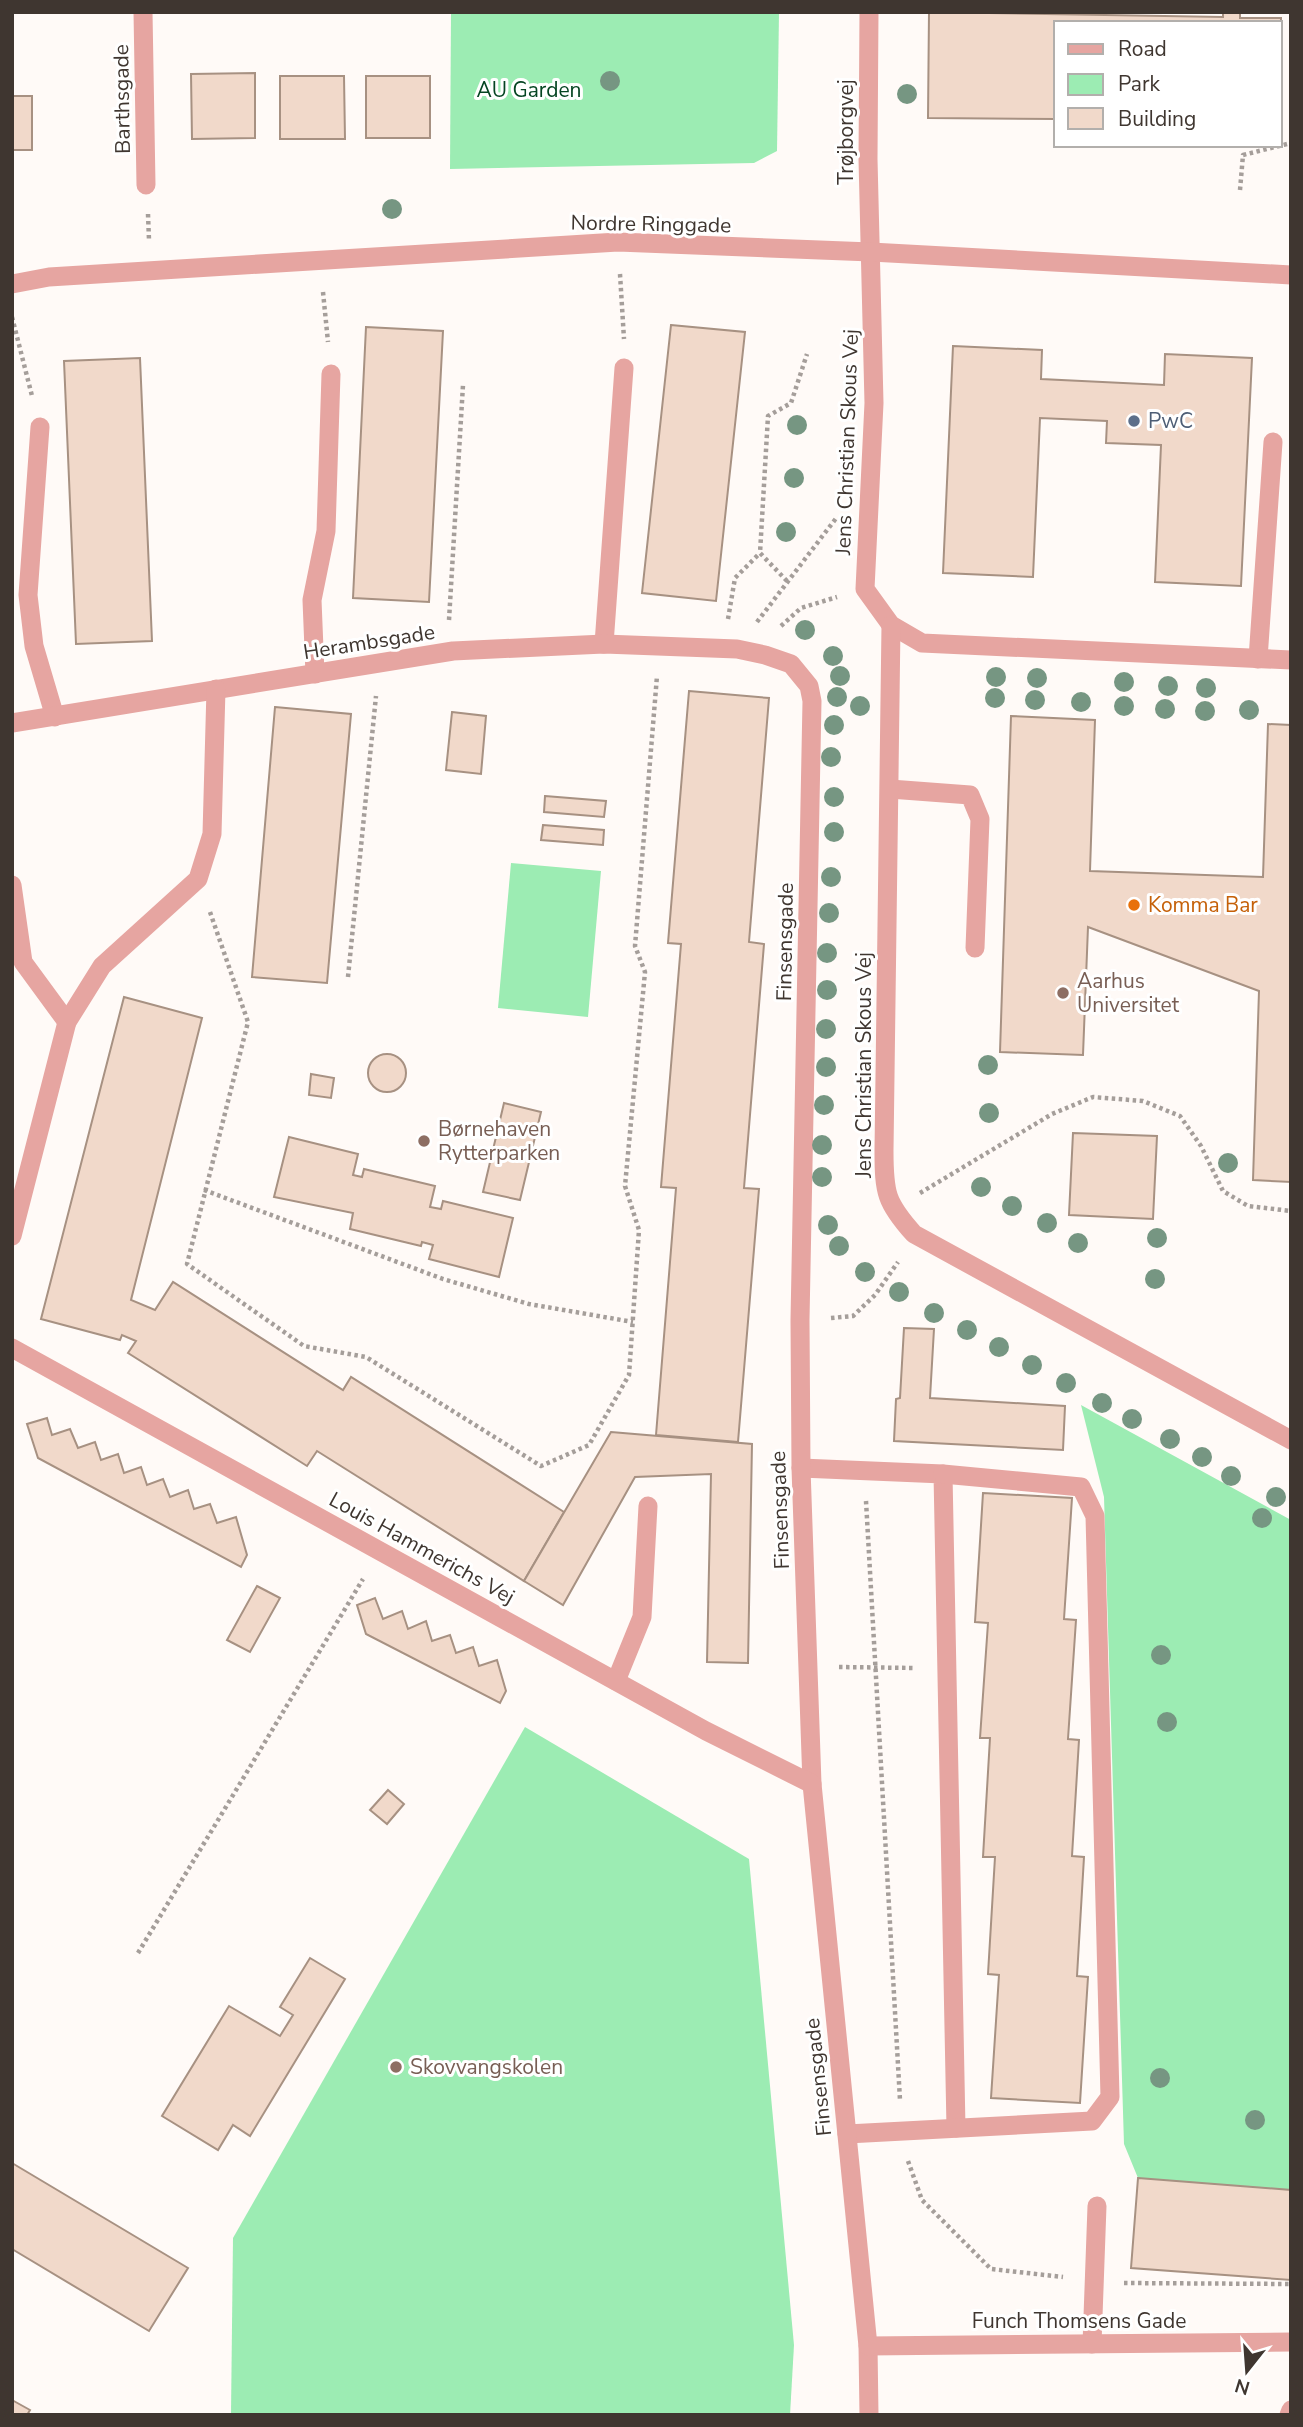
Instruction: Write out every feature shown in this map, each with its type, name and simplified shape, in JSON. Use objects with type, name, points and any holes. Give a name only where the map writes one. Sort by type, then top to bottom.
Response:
[{"type":"street","name":"Barthsgade","points":[[143,12],[146,185]]},
{"type":"street","name":"Trøjborgvej","points":[[869,12],[871,252]]},
{"type":"street","name":"Nordre Ringgade","points":[[12,284],[49,277],[618,243],[871,252],[1291,275]]},
{"type":"street","name":"Jens Christian Skous Vej","points":[[865,589],[874,403],[871,252]]},
{"type":"street","points":[[604,644],[624,368]]},
{"type":"street","points":[[314,674],[312,600],[326,531],[331,374]]},
{"type":"street","points":[[40,427],[27,595],[34,646],[55,716]]},
{"type":"street","points":[[1258,659],[1273,442]]},
{"type":"street","points":[[865,589],[891,625],[922,643],[1291,660]]},
{"type":"street","name":"Jens Christian Skous Vej","points":[[891,625],[884,1161],[884,1181],[891,1209]]},
{"type":"street","name":"Herambsgade","points":[[12,723],[447,653],[604,644],[737,649]]},
{"type":"street","name":"Finsensgade","points":[[737,649],[792,664],[809,686],[812,701],[800,1320],[801,1468],[812,1784],[868,2346],[869,2415]]},
{"type":"street","points":[[12,1236],[67,1021],[102,966],[198,878],[212,834],[216,689]]},
{"type":"street","points":[[890,789],[970,795],[980,819],[975,948]]},
{"type":"street","points":[[12,885],[23,962],[67,1021]]},
{"type":"street","points":[[891,1209],[914,1234],[1291,1440]]},
{"type":"street","name":"Louis Hammerichs Vej","points":[[12,1348],[616,1681],[812,1784]]},
{"type":"street","points":[[801,1468],[943,1474],[1080,1487],[1095,1516],[1110,2096],[1092,2121],[847,2134]]},
{"type":"street","points":[[943,1474],[956,2128]]},
{"type":"street","points":[[616,1681],[642,1617],[648,1506]]},
{"type":"street","points":[[1093,2344],[1097,2206]]},
{"type":"street","name":"Funch Thomsens Gade","points":[[868,2346],[1291,2342]]},
{"type":"street","points":[[1289,2415],[1291,2410]]},
{"type":"path","points":[[1240,190],[1243,155],[1275,147]]},
{"type":"path","points":[[146,185],[151,271]]},
{"type":"path","points":[[618,243],[624,334]]},
{"type":"path","points":[[320,260],[327,333]]},
{"type":"path","points":[[12,317],[25,373]]},
{"type":"path","points":[[733,588],[735,578],[760,554],[768,416],[791,402],[807,354]]},
{"type":"path","points":[[447,653],[463,385]]},
{"type":"path","points":[[737,649],[838,516]]},
{"type":"path","points":[[760,554],[787,581]]},
{"type":"path","points":[[765,655],[782,624],[801,608],[865,589]]},
{"type":"path","points":[[198,878],[248,1022],[187,1264],[304,1346],[366,1357],[541,1466],[589,1445],[629,1375],[639,1230],[625,1186],[645,972],[635,946],[659,646]]},
{"type":"path","points":[[348,977],[379,663]]},
{"type":"path","points":[[891,1209],[977,1161],[1052,1114],[1093,1097],[1143,1101],[1180,1116],[1201,1146],[1223,1191],[1248,1206],[1291,1212]]},
{"type":"path","points":[[204,1190],[443,1279],[529,1304],[633,1322]]},
{"type":"path","points":[[800,1320],[853,1317],[890,1277]]},
{"type":"path","points":[[138,1953],[379,1551]]},
{"type":"path","points":[[808,1667],[947,1668]]},
{"type":"green space","name":"AU Garden","points":[[451,12],[779,12],[777,151],[754,163],[450,169]]},
{"type":"green space","points":[[511,863],[601,871],[588,1017],[498,1008]]},
{"type":"green space","points":[[1081,1405],[1291,1520],[1291,2190],[1138,2178],[1124,2144],[1104,1497]]},
{"type":"green space","points":[[525,1727],[749,1859],[794,2345],[790,2415],[231,2415],[233,2238]]},
{"type":"building","points":[[929,12],[1223,17],[1223,12],[1240,12],[1240,18],[1281,18],[1281,21],[1054,21],[1054,119],[928,118]]},
{"type":"building","points":[[255,73],[255,138],[192,139],[191,74]]},
{"type":"building","points":[[280,76],[344,76],[345,139],[280,139]]},
{"type":"building","points":[[366,76],[430,76],[430,138],[366,138]]},
{"type":"building","points":[[12,96],[32,96],[32,150],[12,150]]},
{"type":"building","points":[[671,325],[745,332],[716,601],[642,593]]},
{"type":"building","points":[[366,327],[443,331],[429,602],[353,598]]},
{"type":"building","points":[[953,346],[1042,350],[1041,379],[1164,385],[1165,354],[1252,358],[1241,586],[1155,582],[1161,445],[1106,443],[1107,421],[1040,418],[1033,577],[943,573]]},
{"type":"building","points":[[140,358],[152,641],[76,644],[64,361]]},
{"type":"building","points":[[689,691],[769,698],[749,942],[764,944],[744,1188],[759,1189],[738,1442],[656,1435],[676,1188],[661,1187],[681,944],[668,943]]},
{"type":"building","points":[[275,707],[351,714],[327,983],[252,977]]},
{"type":"building","points":[[452,712],[486,716],[481,774],[446,770]]},
{"type":"building","points":[[1011,716],[1095,720],[1090,871],[1263,877],[1268,724],[1291,725],[1291,1182],[1253,1180],[1259,991],[1088,927],[1083,1055],[1000,1052]]},
{"type":"building","points":[[545,796],[606,801],[604,817],[544,812]]},
{"type":"building","points":[[543,825],[604,830],[603,845],[541,840]]},
{"type":"building","points":[[124,997],[202,1018],[131,1300],[155,1310],[173,1282],[343,1390],[351,1377],[564,1512],[524,1581],[317,1451],[307,1466],[128,1353],[136,1341],[122,1335],[120,1340],[41,1319]]},
{"type":"building","points":[[387,1054],[400,1060],[406,1073],[400,1086],[387,1092],[374,1086],[368,1073],[374,1060]]},
{"type":"building","points":[[311,1074],[334,1078],[331,1098],[309,1095]]},
{"type":"building","points":[[504,1103],[541,1112],[520,1200],[483,1192]]},
{"type":"building","points":[[1073,1133],[1157,1136],[1153,1219],[1069,1215]]},
{"type":"building","points":[[289,1137],[358,1154],[353,1175],[362,1177],[364,1169],[435,1186],[430,1207],[441,1209],[443,1201],[513,1218],[499,1277],[429,1259],[433,1245],[422,1242],[421,1246],[350,1229],[353,1213],[274,1197]]},
{"type":"building","points":[[904,1328],[934,1329],[930,1398],[1065,1406],[1063,1450],[894,1441],[896,1399],[900,1398]]},
{"type":"building","points":[[47,1418],[52,1435],[70,1429],[78,1448],[95,1442],[101,1460],[118,1454],[124,1473],[141,1467],[147,1485],[163,1479],[170,1497],[188,1490],[194,1509],[210,1504],[217,1523],[236,1517],[247,1555],[241,1567],[38,1458],[27,1424]]},
{"type":"building","points":[[611,1432],[752,1444],[748,1663],[707,1662],[711,1474],[635,1477],[563,1605],[524,1581]]},
{"type":"building","points":[[983,1493],[1072,1498],[1064,1619],[1076,1620],[1068,1739],[1079,1740],[1072,1856],[1084,1857],[1077,1976],[1088,1977],[1080,2103],[991,2098],[999,1975],[988,1974],[995,1857],[983,1857],[990,1738],[980,1738],[988,1623],[975,1622]]},
{"type":"building","points":[[257,1586],[280,1598],[250,1652],[227,1640]]},
{"type":"building","points":[[375,1598],[383,1619],[402,1611],[408,1629],[426,1621],[432,1641],[450,1635],[456,1653],[473,1647],[479,1666],[497,1660],[506,1691],[500,1703],[366,1634],[357,1605]]},
{"type":"building","points":[[388,1790],[404,1804],[387,1824],[370,1810]]},
{"type":"building","points":[[310,1958],[345,1979],[250,2136],[233,2125],[218,2150],[162,2116],[229,2006],[280,2036],[293,2015],[280,2007]]},
{"type":"building","points":[[12,2163],[188,2268],[149,2331],[12,2249]]},
{"type":"building","points":[[1138,2178],[1291,2190],[1291,2280],[1131,2268]]},
{"type":"building","points":[[12,2400],[30,2410],[27,2415],[12,2415]]},
{"type":"place","name":"PwC","points":[[1134,421]]},
{"type":"place","name":"Komma Bar","points":[[1134,905]]},
{"type":"place","name":"Aarhus Universitet","points":[[1063,993]]},
{"type":"place","name":"Børnehaven Rytterparken","points":[[424,1141]]},
{"type":"place","name":"Skovvangskolen","points":[[396,2067]]}]
